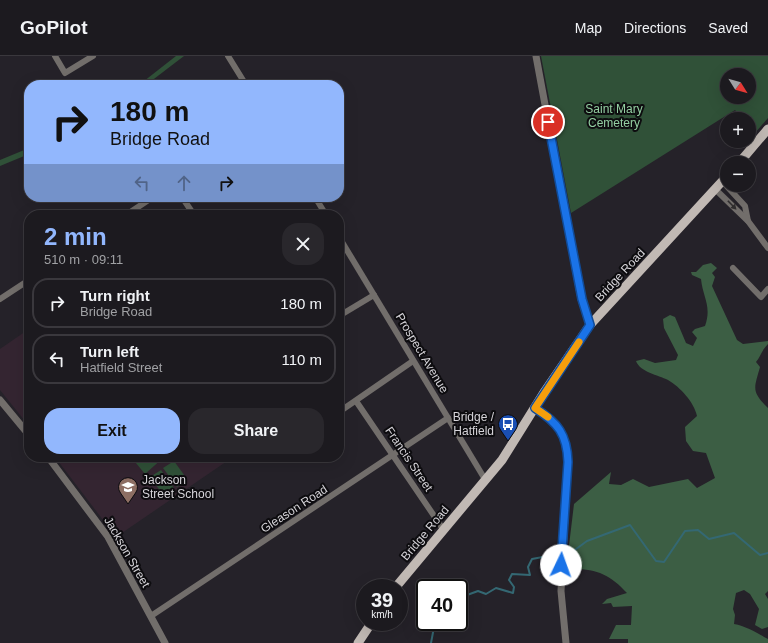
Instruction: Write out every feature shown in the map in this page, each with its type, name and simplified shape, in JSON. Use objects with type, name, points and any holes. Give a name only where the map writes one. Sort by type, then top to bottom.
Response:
[{"type":"main road","points":[[745,156],[768,129]]},
{"type":"main road","name":"Bridge Road","points":[[402,579],[486,481],[502,460],[590,325],[720,184]]},
{"type":"main road","points":[[358,643],[366,631]]},
{"type":"street","points":[[55,56],[65,73],[92,56]]},
{"type":"street","points":[[228,56],[243,80]]},
{"type":"street","points":[[536,56],[582,299],[590,325]]},
{"type":"street","points":[[715,189],[748,220],[768,248]]},
{"type":"street","points":[[735,192],[745,206],[748,220]]},
{"type":"street","points":[[134,210],[146,202]]},
{"type":"street","name":"Prospect Avenue","points":[[344,245],[486,481]]},
{"type":"street","points":[[733,268],[761,297],[768,289]]},
{"type":"street","points":[[0,299],[24,283]]},
{"type":"street","points":[[344,313],[374,294]]},
{"type":"street","points":[[344,409],[413,361]]},
{"type":"street","points":[[0,400],[24,429]]},
{"type":"street","name":"Francis Street","points":[[356,401],[443,530]]},
{"type":"street","points":[[535,408],[558,426],[565,437],[568,451],[561,591],[566,643]]},
{"type":"street","name":"Gleason Road","points":[[151,616],[448,418]]},
{"type":"street","name":"Jackson Street","points":[[52,462],[108,537],[165,643]]},
{"type":"shaded area","points":[[24,332],[24,420],[0,390],[0,349]]},
{"type":"shaded area","name":"Jackson Street School","points":[[59,462],[226,462],[116,537]]},
{"type":"green space","points":[[176,56],[184,56],[153,80],[145,80]]},
{"type":"green space","name":"Saint Mary Cemetery","points":[[541,56],[768,56],[768,118],[756,132],[756,112],[737,112],[735,110],[732,112],[720,112],[720,119],[571,213]]},
{"type":"green space","points":[[24,150],[24,156],[0,166],[0,160]]},
{"type":"green space","points":[[711,263],[717,268],[712,273],[715,277],[712,286],[737,340],[743,344],[768,341],[768,344],[756,362],[760,367],[755,389],[759,398],[768,408],[768,591],[765,594],[768,599],[768,627],[762,629],[755,625],[759,609],[750,594],[744,590],[736,593],[733,609],[735,615],[734,624],[747,628],[768,639],[768,643],[628,643],[628,639],[609,639],[616,625],[631,625],[632,606],[613,607],[611,603],[602,604],[607,599],[627,593],[621,586],[608,577],[594,571],[569,569],[568,554],[574,504],[611,472],[609,484],[621,485],[633,479],[649,487],[688,479],[697,488],[715,478],[706,453],[693,451],[686,441],[685,427],[697,416],[690,400],[673,383],[645,371],[636,361],[644,359],[655,363],[676,360],[678,355],[664,328],[663,319],[670,315],[675,317],[686,343],[693,346],[697,338],[692,332],[695,329],[705,326],[708,313],[701,279],[692,275],[691,272],[696,272],[703,265]]},
{"type":"green space","points":[[135,462],[158,462],[145,474]]},
{"type":"green space","points":[[175,462],[187,479],[177,487],[163,468]]},
{"type":"green space","points":[[161,470],[174,488],[164,496],[150,477]]},
{"type":"waterway","points":[[572,552],[587,541],[630,525],[656,561],[664,562],[685,531],[698,530],[709,539],[734,533],[760,555],[768,553]]},
{"type":"waterway","points":[[468,595],[478,591],[486,594],[496,588],[513,593],[514,587],[509,580],[512,574],[530,575],[528,567],[532,559],[548,556]]},
{"type":"waterway","points":[[431,643],[433,631]]},
{"type":"slow traffic","points":[[548,417],[535,408],[579,342]]},
{"type":"place","name":"Bridge / Hatfield","points":[[508,441]]},
{"type":"place","name":"Jackson Street School","points":[[128,504]]},
{"type":"route","points":[[548,122],[582,299],[590,325],[535,408],[558,426],[565,437],[568,451],[561,565]]}]
